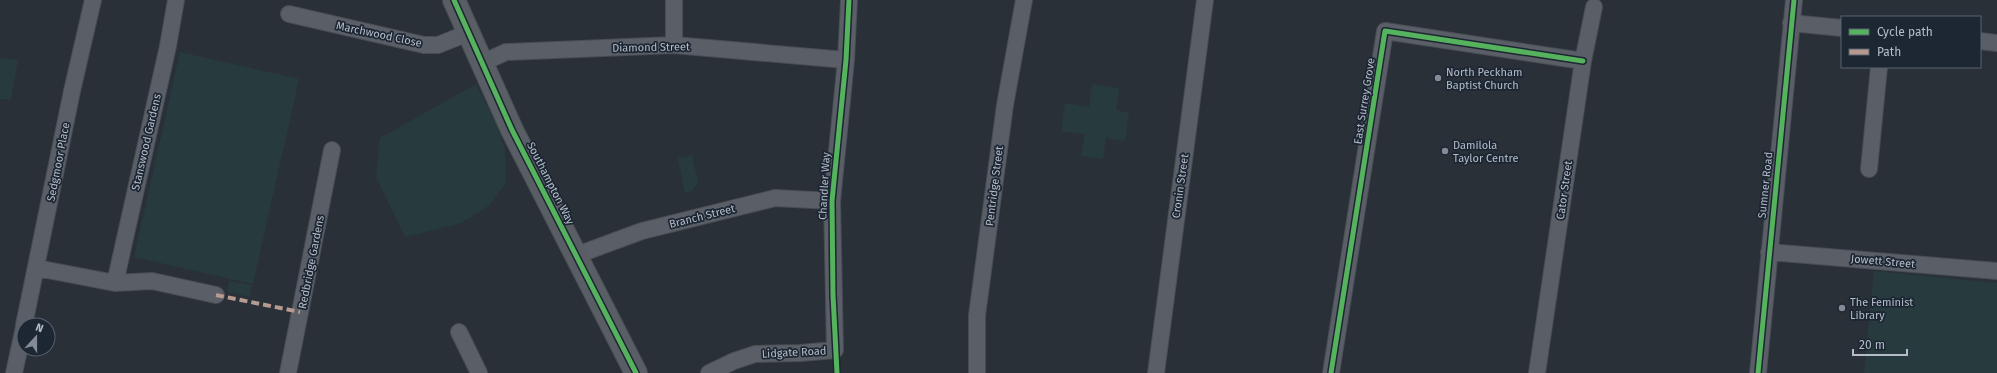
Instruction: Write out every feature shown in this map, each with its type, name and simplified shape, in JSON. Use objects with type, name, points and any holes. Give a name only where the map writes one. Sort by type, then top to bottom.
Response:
[{"type":"main road","name":"Southampton Way","points":[[454,0],[512,130],[636,373]]},
{"type":"street","name":"Sedgmoor Place","points":[[26,317],[72,91],[93,0]]},
{"type":"street","name":"Stanswood Gardens","points":[[115,283],[168,46],[176,0]]},
{"type":"street","points":[[674,0],[674,45]]},
{"type":"street","name":"Chandler Way","points":[[835,350],[832,200],[846,60],[849,0]]},
{"type":"street","name":"Pentridge Street","points":[[977,373],[976,347],[980,293],[1005,105],[1024,0]]},
{"type":"street","name":"Cronin Street","points":[[1156,373],[1205,0]]},
{"type":"street","name":"Sumner Road","points":[[1758,373],[1794,0]]},
{"type":"street","name":"Cator Street","points":[[1538,373],[1583,61],[1594,7]]},
{"type":"street","name":"Marchwood Close","points":[[289,14],[424,45],[438,45],[468,33]]},
{"type":"street","points":[[1791,23],[1841,28]]},
{"type":"street","name":"East Surrey Grove","points":[[1331,373],[1385,31],[1583,61]]},
{"type":"street","points":[[1981,41],[1997,43]]},
{"type":"street","name":"Diamond Street","points":[[482,63],[506,52],[674,45],[846,60]]},
{"type":"street","points":[[1869,169],[1879,68]]},
{"type":"street","name":"Redbridge Gardens","points":[[288,373],[332,150]]},
{"type":"street","name":"Branch Street","points":[[577,255],[642,231],[775,198],[832,200]]},
{"type":"street","name":"Jowett Street","points":[[1769,252],[1997,271]]},
{"type":"street","points":[[37,268],[115,283],[152,281],[216,295]]},
{"type":"street","points":[[459,332],[479,373]]},
{"type":"street","name":"Lidgate Road","points":[[710,373],[734,361],[756,354],[800,353],[835,350]]},
{"type":"street","name":"Sedgmoor Place","points":[[14,373],[17,357]]},
{"type":"green space","points":[[180,52],[299,79],[253,284],[134,257]]},
{"type":"green space","points":[[0,58],[18,60],[11,100],[0,99]]},
{"type":"green space","points":[[476,84],[496,124],[505,150],[506,182],[490,205],[461,223],[405,237],[376,177],[380,138]]},
{"type":"green space","points":[[1092,84],[1119,88],[1116,110],[1129,113],[1125,141],[1106,138],[1103,159],[1081,156],[1085,134],[1061,131],[1065,103],[1089,107]]},
{"type":"green space","points":[[692,155],[698,181],[692,191],[685,193],[678,158]]},
{"type":"green space","points":[[1874,271],[1997,283],[1997,373],[1864,373]]},
{"type":"green space","points":[[229,281],[252,285],[250,297],[227,292]]},
{"type":"marked path","points":[[216,295],[300,312]]},
{"type":"cycle path","points":[[454,0],[512,130],[636,373]]},
{"type":"cycle path","points":[[837,373],[833,295],[832,201],[846,60],[849,0]]},
{"type":"cycle path","points":[[1758,373],[1794,0]]},
{"type":"cycle path","points":[[1331,373],[1385,31],[1583,61]]},
{"type":"place","name":"North Peckham Baptist Church","points":[[1438,78]]},
{"type":"place","name":"Damilola Taylor Centre","points":[[1445,151]]},
{"type":"place","name":"The Feminist Library","points":[[1842,308]]}]
